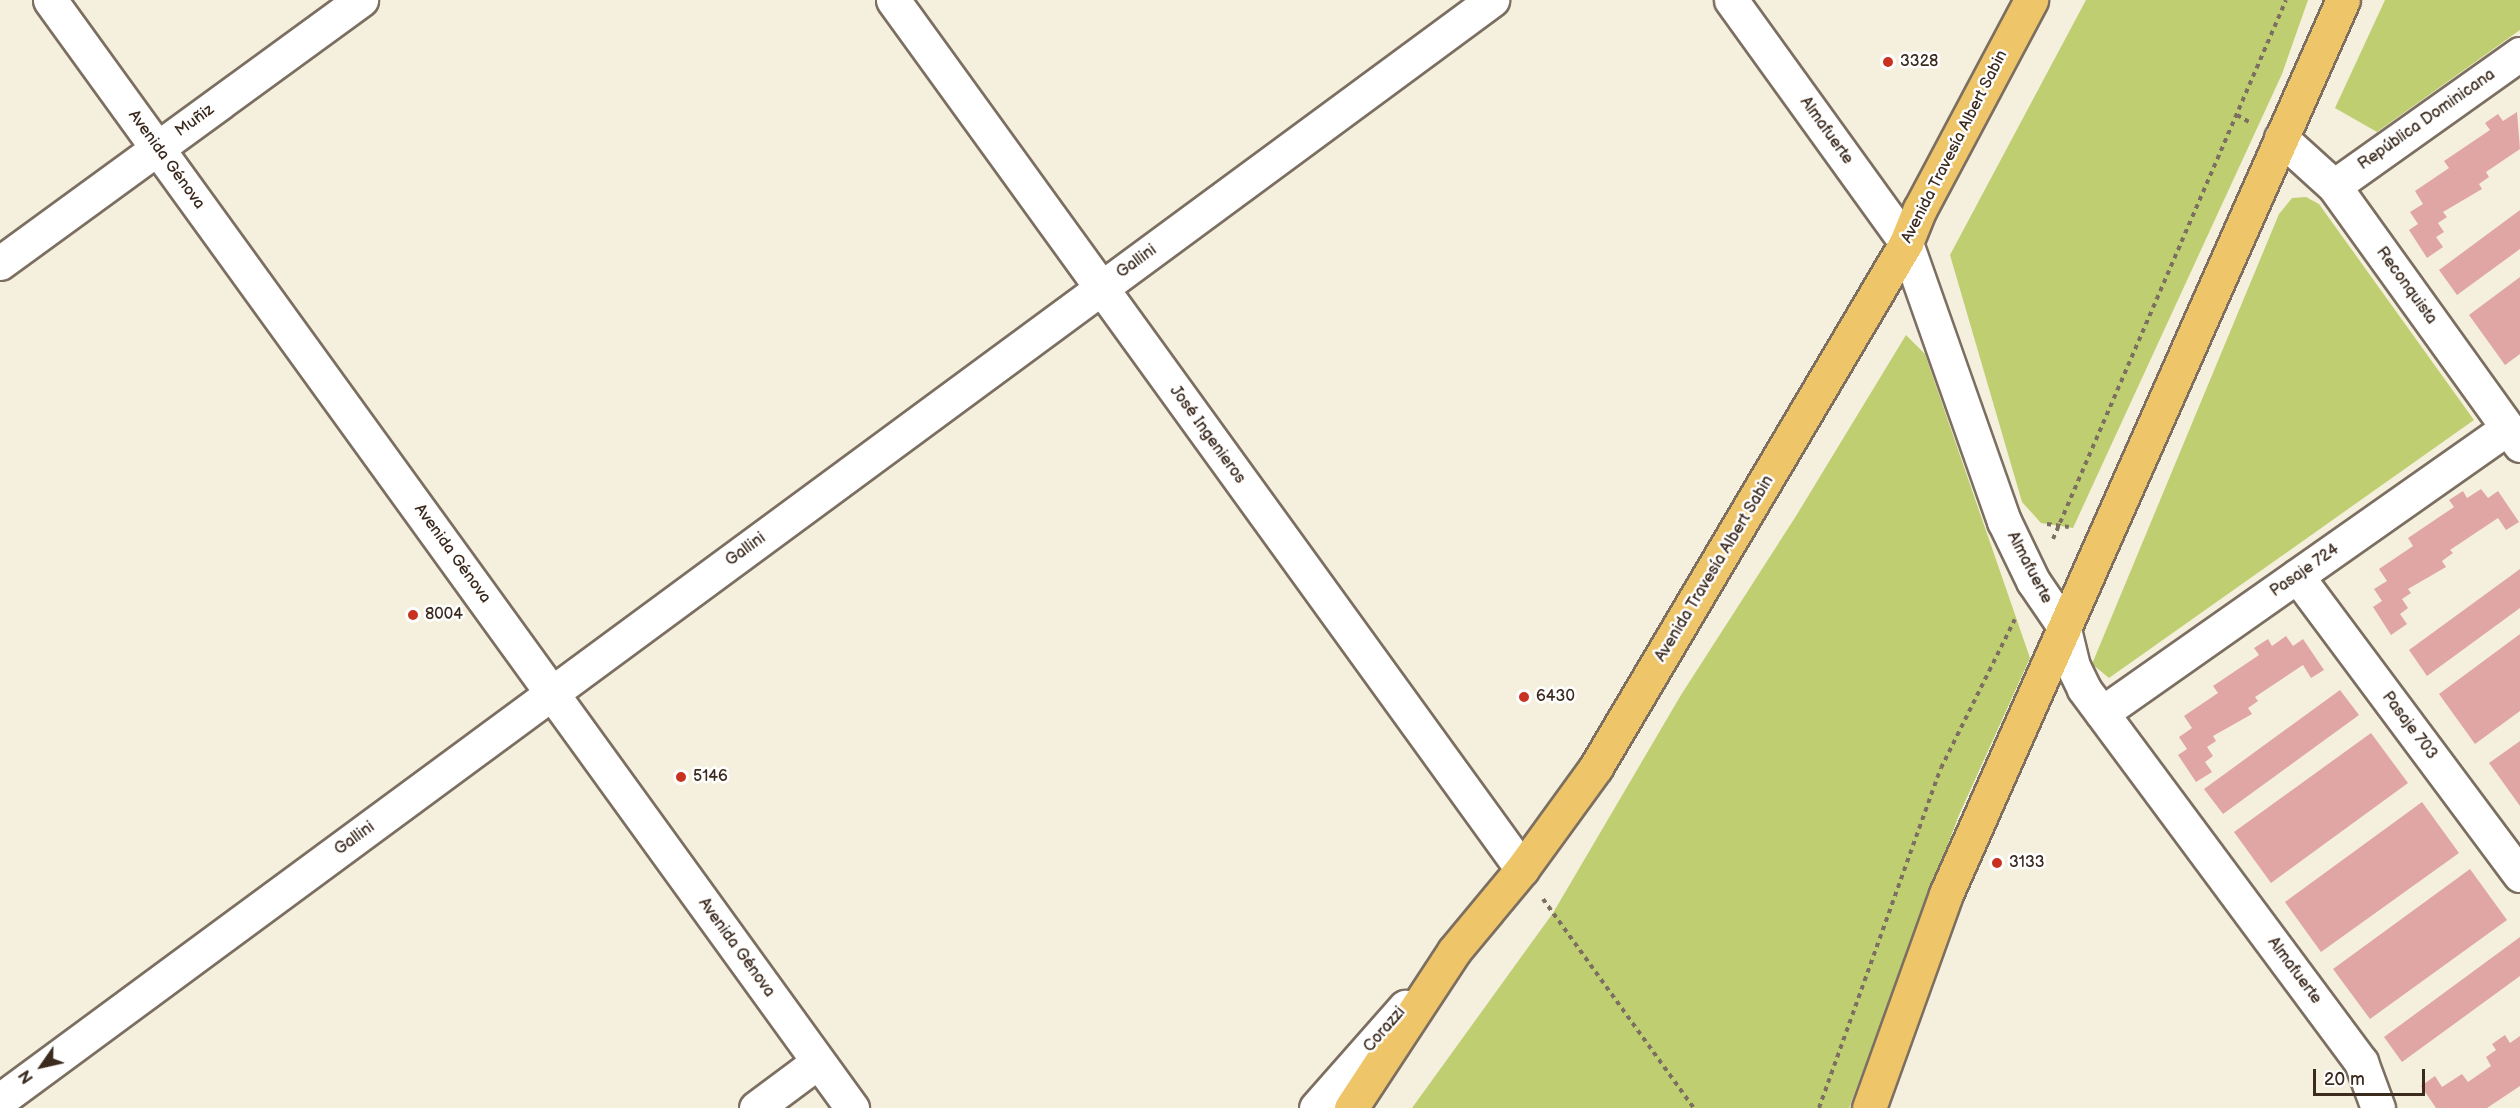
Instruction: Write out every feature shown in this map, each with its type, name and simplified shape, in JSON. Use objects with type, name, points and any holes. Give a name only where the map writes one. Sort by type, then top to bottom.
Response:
[{"type":"main road","name":"Avenida Travesía Albert Sabin","points":[[1351,1108],[1454,951],[1522,869],[1596,767],[1906,243],[1920,209],[2031,0]]},
{"type":"main road","points":[[1869,1108],[1946,894],[2063,625],[2343,0]]},
{"type":"street","name":"Avenida Génova","points":[[50,0],[852,1108]]},
{"type":"street","name":"Muñiz","points":[[0,263],[361,0]]},
{"type":"street","name":"José Ingenieros","points":[[893,0],[1522,869]]},
{"type":"street","name":"Gallini","points":[[6,1097],[1492,0]]},
{"type":"street","name":"Almafuerte","points":[[1731,0],[1906,243],[2004,521],[2032,581],[2063,625],[2073,666],[2102,713],[2361,1062],[2379,1108]]},
{"type":"street","name":"República Dominicana","points":[[2334,186],[2520,54]]},
{"type":"street","name":"Reconquista","points":[[2281,138],[2334,186],[2514,436]]},
{"type":"street","name":"Pasaje 724","points":[[2102,713],[2297,576],[2514,436]]},
{"type":"street","name":"Pasaje 703","points":[[2297,576],[2520,875]]},
{"type":"street","name":"Corazzi","points":[[1316,1108],[1454,951]]},
{"type":"street","points":[[756,1108],[818,1062]]},
{"type":"path","points":[[2059,526],[2286,0]]},
{"type":"path","points":[[1820,1108],[1941,768],[2016,616]]},
{"type":"path","points":[[1522,869],[1694,1108]]},
{"type":"green space","points":[[2086,0],[2308,0],[2282,74],[2073,528],[2041,523],[2022,502],[1950,255]]},
{"type":"green space","points":[[2385,0],[2520,0],[2520,30],[2377,132],[2335,108]]},
{"type":"green space","points":[[2306,197],[2319,204],[2474,420],[2109,678],[2092,664],[2279,214],[2292,198]]},
{"type":"green space","points":[[1906,335],[1925,354],[2030,658],[1959,815],[1849,1108],[1412,1108],[1553,913],[1681,695],[1796,516]]},
{"type":"building","points":[[2517,112],[2520,149],[2486,172],[2489,177],[2479,184],[2482,189],[2443,212],[2447,217],[2438,223],[2444,232],[2436,237],[2443,247],[2427,258],[2409,230],[2418,224],[2410,212],[2423,204],[2415,191],[2449,168],[2444,161],[2490,130],[2485,123],[2498,114],[2503,121]]},
{"type":"building","points":[[2520,210],[2520,249],[2457,295],[2439,270]]},
{"type":"building","points":[[2520,277],[2520,354],[2505,365],[2469,315]]},
{"type":"building","points":[[2481,489],[2488,498],[2498,491],[2519,522],[2506,530],[2498,518],[2450,550],[2453,553],[2442,561],[2446,567],[2408,589],[2411,593],[2402,599],[2408,608],[2400,614],[2407,624],[2391,635],[2373,607],[2382,601],[2374,589],[2387,581],[2379,569],[2413,546],[2408,538],[2454,507],[2449,500],[2463,491],[2467,498]]},
{"type":"building","points":[[2520,569],[2520,608],[2427,676],[2409,650]]},
{"type":"building","points":[[2520,634],[2520,711],[2475,744],[2439,694]]},
{"type":"building","points":[[2286,636],[2293,646],[2303,639],[2324,670],[2311,678],[2303,665],[2255,697],[2258,701],[2248,708],[2252,714],[2213,736],[2216,741],[2207,747],[2213,756],[2205,762],[2212,772],[2196,782],[2178,755],[2187,749],[2179,737],[2192,728],[2184,716],[2218,693],[2213,686],[2259,655],[2254,648],[2268,639],[2272,646]]},
{"type":"building","points":[[2340,690],[2359,715],[2223,814],[2204,789]]},
{"type":"building","points":[[2371,733],[2408,783],[2271,883],[2234,832]]},
{"type":"building","points":[[2520,741],[2520,806],[2489,763]]},
{"type":"building","points":[[2422,802],[2459,853],[2321,952],[2285,902]]},
{"type":"building","points":[[2470,869],[2507,920],[2370,1019],[2333,969]]},
{"type":"building","points":[[2520,937],[2520,976],[2402,1062],[2384,1037]]},
{"type":"building","points":[[2505,1035],[2510,1043],[2520,1036],[2520,1086],[2487,1108],[2436,1108],[2421,1086],[2435,1076],[2442,1087],[2462,1074],[2468,1082],[2491,1066],[2486,1057],[2496,1050],[2492,1044]]},
{"type":"place","name":"3328","points":[[1888,62]]},
{"type":"place","name":"8004","points":[[413,615]]},
{"type":"place","name":"6430","points":[[1524,697]]},
{"type":"place","name":"5146","points":[[681,777]]},
{"type":"place","name":"3133","points":[[1997,863]]}]
